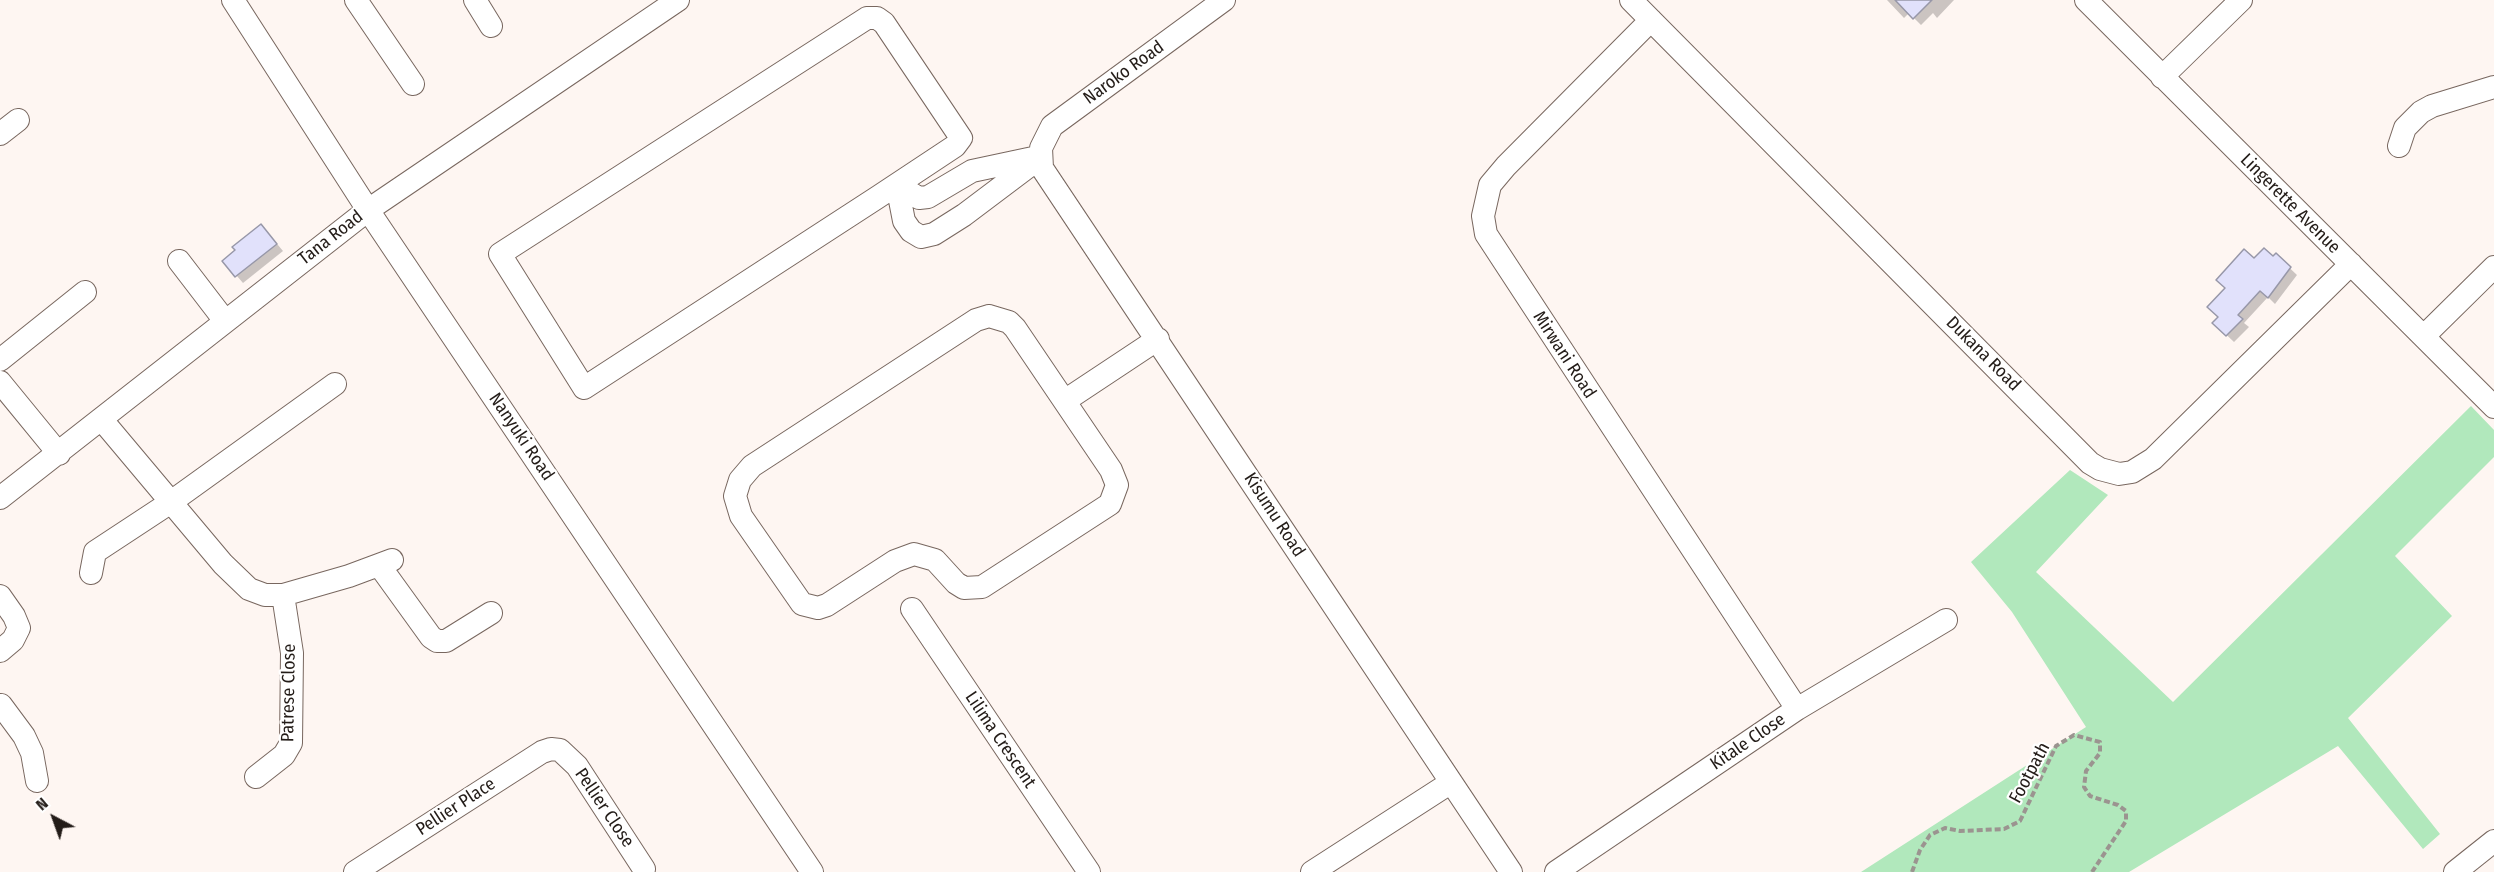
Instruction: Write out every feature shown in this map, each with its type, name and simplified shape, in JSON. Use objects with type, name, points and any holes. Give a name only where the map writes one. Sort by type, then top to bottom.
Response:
[{"type":"street","name":"Nanyuki Road","points":[[233,0],[368,210],[812,872]]},
{"type":"street","points":[[356,0],[413,84]]},
{"type":"street","points":[[475,0],[491,26]]},
{"type":"street","name":"Tana Road","points":[[0,498],[368,210],[678,0]]},
{"type":"street","name":"Naroko Road","points":[[1041,157],[1044,139],[1052,126],[1224,0]]},
{"type":"street","name":"Dukana Road","points":[[1631,0],[2090,463],[2108,472],[2120,474],[2132,472],[2153,459],[2350,264]]},
{"type":"street","name":"Lingerette Avenue","points":[[2086,0],[2494,407]]},
{"type":"street","points":[[2162,77],[2241,0]]},
{"type":"street","points":[[867,18],[877,18],[884,23],[961,138],[955,146],[897,185],[584,388],[500,254],[867,18]]},
{"type":"street","name":"Mirwani Road","points":[[1651,20],[1506,166],[1491,185],[1483,216],[1486,234],[1797,709]]},
{"type":"street","points":[[2399,146],[2405,128],[2421,112],[2432,106],[2494,87]]},
{"type":"street","points":[[0,134],[18,120]]},
{"type":"street","points":[[897,185],[919,198],[928,198],[972,171],[1041,157]]},
{"type":"street","points":[[897,185],[904,221],[911,231],[921,237],[934,234],[1041,157]]},
{"type":"street","name":"Kisumu Road","points":[[1041,157],[1042,168],[1053,187],[1158,339],[1511,872]]},
{"type":"street","points":[[983,168],[998,189]]},
{"type":"street","points":[[179,261],[225,321]]},
{"type":"street","points":[[2424,336],[2494,267]]},
{"type":"street","points":[[0,360],[85,292]]},
{"type":"street","points":[[989,316],[1009,321],[1066,400],[1111,470],[1117,485],[1115,495],[1110,504],[1101,512],[982,587],[964,588],[956,583],[935,560],[914,554],[895,561],[838,600],[818,608],[811,608],[802,604],[794,595],[736,504],[736,488],[752,466],[975,320],[989,316]]},
{"type":"street","points":[[1066,400],[1158,339]]},
{"type":"street","points":[[0,382],[59,453]]},
{"type":"street","points":[[91,573],[95,552],[171,502],[335,384]]},
{"type":"street","points":[[102,420],[223,564],[249,589],[265,595],[283,595],[385,562],[430,638],[446,641],[491,613]]},
{"type":"street","name":"Patrese Close","points":[[256,777],[284,755],[291,743],[292,653],[283,595]]},
{"type":"street","points":[[0,596],[19,627],[14,640],[0,651]]},
{"type":"street","name":"Lilima Crescent","points":[[912,609],[1089,872]]},
{"type":"street","name":"Kitale Close","points":[[1556,872],[1797,709],[1946,620]]},
{"type":"street","points":[[0,696],[0,706],[24,736],[32,753],[37,781]]},
{"type":"street","name":"Pellier Close","points":[[560,750],[577,766],[644,869]]},
{"type":"street","name":"Pellier Place","points":[[355,872],[542,752],[560,750]]},
{"type":"street","points":[[1312,872],[1450,783]]},
{"type":"street","points":[[2455,872],[2494,840]]},
{"type":"path","name":"Footpath","points":[[1912,872],[1920,850],[1930,834],[1945,828],[1960,831],[2004,829],[2020,821],[2056,746],[2074,735],[2100,742],[2100,753],[2086,771],[2084,787],[2090,796],[2118,805],[2126,811],[2126,821],[2092,872]]},
{"type":"green space","points":[[2471,406],[2494,430],[2494,457],[2395,556],[2452,616],[2348,718],[2440,834],[2423,849],[2338,746],[2129,872],[1861,872],[2086,727],[2012,612],[1971,562],[2070,470],[2108,495],[2036,572],[2173,702]]},
{"type":"building","points":[[1895,0],[1932,0],[1913,19]]},
{"type":"building","points":[[261,224],[277,244],[235,277],[222,261],[235,250],[232,247]]},
{"type":"building","points":[[2264,248],[2273,256],[2276,253],[2291,267],[2268,298],[2260,291],[2238,315],[2243,319],[2226,336],[2212,323],[2218,317],[2207,307],[2225,288],[2216,280],[2244,249],[2254,258]]}]
